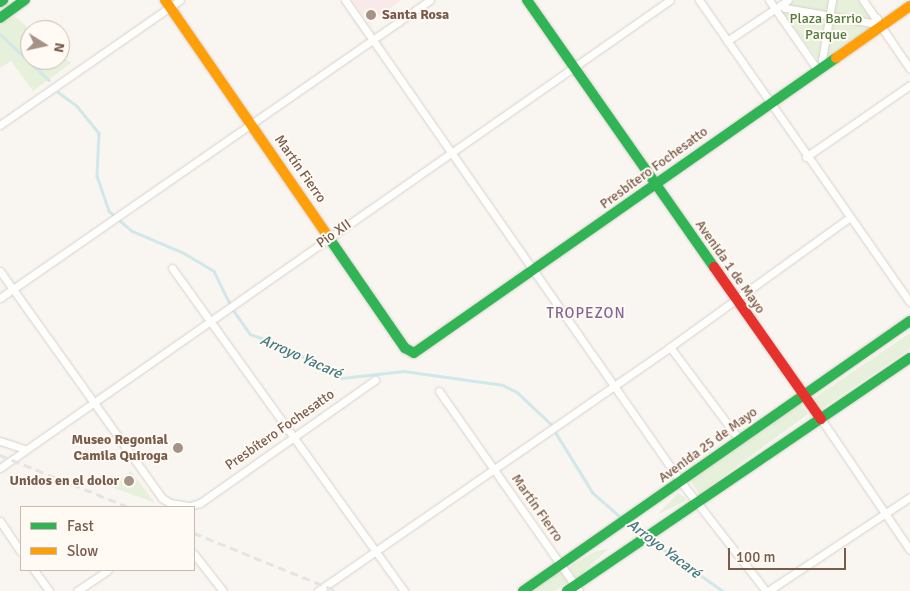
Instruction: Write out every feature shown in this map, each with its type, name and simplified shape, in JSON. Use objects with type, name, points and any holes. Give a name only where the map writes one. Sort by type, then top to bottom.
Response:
[{"type":"main road","points":[[0,2],[4,0]]},
{"type":"main road","points":[[0,18],[26,0]]},
{"type":"main road","name":"Avenida 1 de Mayo","points":[[527,0],[803,396],[821,419]]},
{"type":"main road","name":"Martín Fierro","points":[[168,3],[330,236],[405,348],[414,353]]},
{"type":"main road","name":"Presbítero Fochesatto","points":[[414,353],[535,270],[821,66],[879,22],[910,6]]},
{"type":"main road","name":"Avenida 25 de Mayo","points":[[523,591],[562,566],[681,482],[738,438],[803,396],[910,321]]},
{"type":"main road","points":[[574,589],[910,358]]},
{"type":"street","points":[[0,125],[168,3],[180,0]]},
{"type":"street","points":[[345,0],[681,482],[767,591],[910,497]]},
{"type":"street","points":[[0,298],[430,0]]},
{"type":"street","name":"Pio XII","points":[[0,468],[24,450],[94,405],[330,236],[670,0]]},
{"type":"street","points":[[699,0],[770,102],[806,158],[910,302]]},
{"type":"street","points":[[769,0],[821,66]]},
{"type":"street","points":[[727,41],[788,0]]},
{"type":"street","points":[[821,66],[832,0]]},
{"type":"street","points":[[863,0],[910,69]]},
{"type":"street","points":[[782,5],[785,8],[872,23],[879,22]]},
{"type":"street","points":[[806,158],[910,85]]},
{"type":"street","points":[[318,591],[670,347],[849,218]]},
{"type":"street","points":[[172,268],[404,591]]},
{"type":"street","points":[[0,271],[94,405]]},
{"type":"street","points":[[670,347],[738,438]]},
{"type":"street","name":"Presbítero Fochesatto","points":[[94,405],[162,498],[181,506],[200,503],[375,380]]},
{"type":"street","name":"Martín Fierro","points":[[439,391],[562,566],[574,589]]},
{"type":"street","name":"Avenida 1 de Mayo","points":[[821,419],[910,550]]},
{"type":"street","points":[[0,441],[24,450]]},
{"type":"street","points":[[0,521],[20,551]]},
{"type":"street","points":[[195,555],[223,591]]},
{"type":"street","points":[[35,571],[49,591]]},
{"type":"street","points":[[77,591],[107,571]]},
{"type":"shaded area","name":"Santa Rosa","points":[[352,0],[401,0],[369,24]]},
{"type":"green space","name":"Plaza Barrio Parque","points":[[794,0],[858,0],[876,23],[821,64],[781,10]]},
{"type":"green space","points":[[14,16],[20,21],[20,70],[62,70],[33,91],[11,61],[0,68],[0,25]]},
{"type":"green space","points":[[910,333],[910,349],[821,409],[814,398]]},
{"type":"green space","points":[[799,402],[808,414],[699,494],[691,481]]},
{"type":"green space","points":[[131,471],[155,503],[109,486]]},
{"type":"green space","points":[[678,493],[686,498],[684,502],[658,514]]},
{"type":"green space","points":[[608,549],[576,579],[569,567],[596,551]]},
{"type":"green space","points":[[560,569],[569,581],[555,591],[529,591]]},
{"type":"waterway","name":"Arroyo Yacaré","points":[[0,34],[49,80]]},
{"type":"waterway","name":"Arroyo Yacaré","points":[[58,92],[77,106],[99,133],[97,176],[109,211],[132,231],[184,253],[214,271],[232,308],[250,334],[282,345],[342,378],[404,371],[503,385],[517,392],[551,424]]},
{"type":"waterway","name":"Arroyo Yacaré","points":[[556,433],[593,493],[621,517]]},
{"type":"waterway","name":"Arroyo Yacaré","points":[[626,520],[645,535]]},
{"type":"waterway","name":"Arroyo Yacaré","points":[[649,539],[723,591]]},
{"type":"railway","points":[[0,455],[127,506]]},
{"type":"railway","points":[[195,533],[337,591]]},
{"type":"traffic: fast","points":[[0,18],[25,0]]},
{"type":"traffic: fast","points":[[527,0],[714,267]]},
{"type":"traffic: fast","points":[[329,238],[405,348],[414,353],[836,58]]},
{"type":"traffic: fast","points":[[523,591],[910,321]]},
{"type":"traffic: fast","points":[[567,591],[910,358]]},
{"type":"traffic: slow","points":[[165,0],[329,238]]},
{"type":"traffic: slow","points":[[836,58],[910,6]]},
{"type":"traffic: jam","points":[[714,267],[821,419]]},
{"type":"place","name":"Santa Rosa","points":[[371,15]]},
{"type":"place","name":"Museo Regonial Camila Quiroga","points":[[178,448]]},
{"type":"place","name":"Unidos en el dolor","points":[[129,481]]},
{"type":"district","name":"TROPEZON","points":[[586,314]]}]
